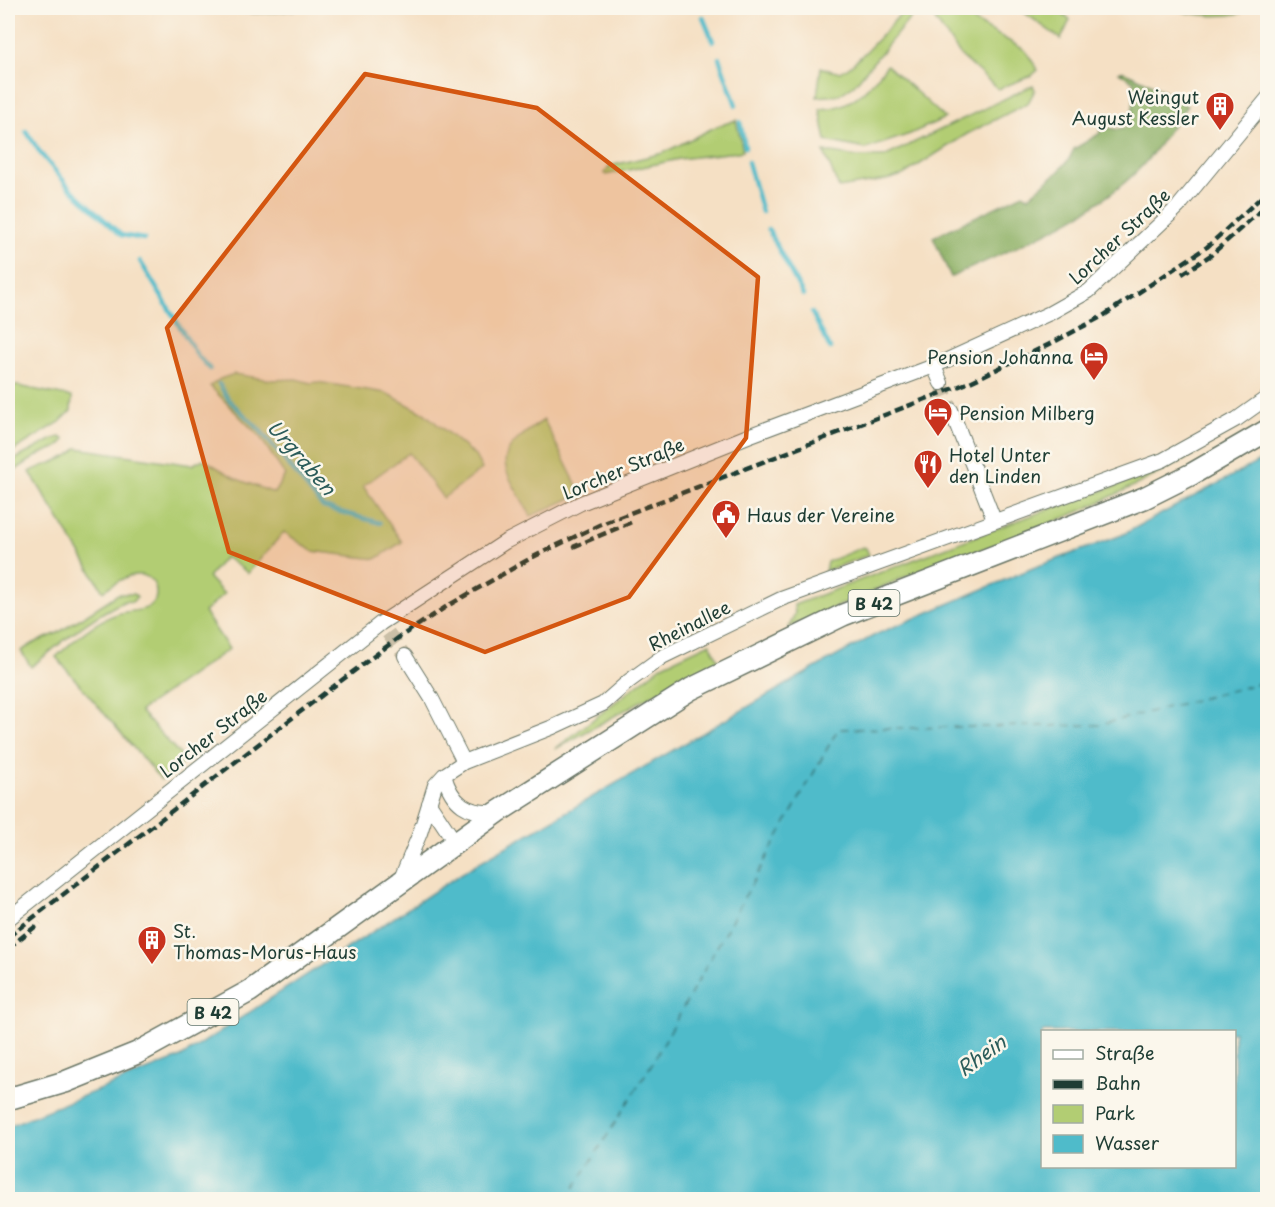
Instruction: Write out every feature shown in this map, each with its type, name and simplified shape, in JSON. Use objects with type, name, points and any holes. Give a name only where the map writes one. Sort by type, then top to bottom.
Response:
[{"type":"main road","name":"B 42","points":[[8,1099],[89,1073],[160,1042],[250,991],[454,842],[691,689],[843,615],[1144,498],[1192,474],[1268,430]]},
{"type":"street","name":"Lorcher Straße","points":[[8,919],[385,628],[505,542],[581,503],[748,436],[934,366],[1050,314],[1096,285],[1178,207],[1268,98]]},
{"type":"street","points":[[934,366],[941,383]]},
{"type":"street","name":"Rheinallee","points":[[398,884],[417,840],[435,785],[444,775],[464,762],[553,727],[603,704],[662,657],[781,599],[1163,460],[1237,419],[1268,397]]},
{"type":"street","points":[[951,410],[994,520]]},
{"type":"street","points":[[405,656],[432,699],[464,762]]},
{"type":"street","points":[[444,775],[450,792],[466,808],[475,812],[498,812]]},
{"type":"street","points":[[429,803],[454,842]]},
{"type":"highlighted area","points":[[365,74],[537,108],[758,277],[746,438],[629,597],[485,652],[229,552],[167,328]]},
{"type":"green space","points":[[217,8],[305,8],[261,13]]},
{"type":"green space","points":[[951,8],[1025,50],[1038,70],[1031,76],[998,89],[961,56],[935,20]]},
{"type":"green space","points":[[1018,8],[1054,8],[1070,20],[1061,39]]},
{"type":"green space","points":[[1183,8],[1237,8],[1241,13],[1206,15],[1184,12]]},
{"type":"green space","points":[[908,11],[911,17],[854,85],[839,95],[817,97],[821,67],[837,72],[845,70],[901,13]]},
{"type":"green space","points":[[887,65],[945,118],[910,134],[866,149],[826,141],[820,109],[841,105],[859,96]]},
{"type":"green space","points":[[1119,72],[1155,86],[1187,106],[1148,159],[1122,184],[1077,216],[951,277],[933,237],[1023,194],[1028,197],[1059,171],[1074,149],[1099,134],[1102,127],[1122,129],[1126,126],[1133,108],[1134,82]]},
{"type":"green space","points":[[1033,85],[1035,90],[1028,103],[967,134],[903,175],[839,188],[824,152],[858,157],[884,157]]},
{"type":"green space","points":[[736,120],[743,151],[679,159],[606,175],[604,173],[610,166],[663,153],[713,128]]},
{"type":"green space","points":[[234,374],[271,380],[296,379],[386,393],[424,413],[475,456],[482,469],[443,498],[409,453],[363,486],[402,542],[376,559],[312,551],[284,532],[248,573],[225,557],[208,577],[224,594],[204,612],[229,649],[140,711],[186,761],[161,780],[56,657],[77,638],[108,617],[148,607],[155,600],[154,584],[148,577],[135,575],[103,591],[30,472],[67,456],[77,448],[192,465],[203,459],[237,479],[274,493],[285,475],[260,437],[210,386]]},
{"type":"green space","points":[[8,384],[72,397],[71,411],[60,422],[8,454]]},
{"type":"green space","points":[[544,420],[581,494],[531,516],[507,473],[505,462],[507,453],[514,443]]},
{"type":"green space","points":[[60,437],[65,440],[58,447],[40,454],[8,475],[8,463]]},
{"type":"green space","points":[[1196,450],[1197,453],[1083,510],[1014,538],[912,574],[789,627],[795,613],[794,605],[1027,517],[1141,477]]},
{"type":"green space","points":[[863,547],[869,555],[825,571],[827,562]]},
{"type":"green space","points":[[118,594],[134,594],[137,597],[132,602],[125,601],[111,608],[87,623],[31,667],[21,651],[58,633]]},
{"type":"green space","points":[[710,643],[719,662],[643,700],[555,749],[663,665]]},
{"type":"water","name":"Rhein","points":[[1267,457],[1267,1199],[8,1199],[8,1126],[181,1057],[473,866],[813,669],[877,634],[1033,568],[1122,535]]},
{"type":"waterway","points":[[703,17],[713,41]]},
{"type":"waterway","points":[[719,58],[736,105]]},
{"type":"waterway","points":[[740,122],[745,147]]},
{"type":"waterway","name":"Urgraben","points":[[26,131],[41,154],[69,187],[121,235],[144,239]]},
{"type":"waterway","points":[[748,162],[762,212]]},
{"type":"waterway","points":[[768,229],[803,295]]},
{"type":"waterway","name":"Urgraben","points":[[140,261],[197,355],[210,369]]},
{"type":"waterway","points":[[812,313],[830,348]]},
{"type":"waterway","name":"Urgraben","points":[[219,384],[229,400],[259,429],[323,507],[380,523]]},
{"type":"ferry route","points":[[567,1200],[653,1062],[838,729],[1099,725],[1268,681]]},
{"type":"tunnel","points":[[941,383],[951,410]]},
{"type":"tunnel","points":[[388,633],[405,656]]},
{"type":"railway","points":[[8,937],[330,689],[398,638],[449,605],[531,558],[599,525],[970,382],[1052,343],[1103,316],[1207,247],[1268,191]]},
{"type":"railway","points":[[1182,274],[1211,255],[1268,204]]},
{"type":"railway","points":[[573,547],[634,521]]},
{"type":"railway","points":[[8,948],[40,923]]},
{"type":"place","name":"Weingut August Kessler","points":[[1220,132]]},
{"type":"place","name":"Pension Johanna","points":[[1094,382]]},
{"type":"place","name":"Pension Milberg","points":[[938,438]]},
{"type":"place","name":"Hotel Unter den Linden","points":[[928,490]]},
{"type":"place","name":"Haus der Vereine","points":[[726,540]]},
{"type":"place","name":"St. Thomas-Morus-Haus","points":[[152,966]]}]
